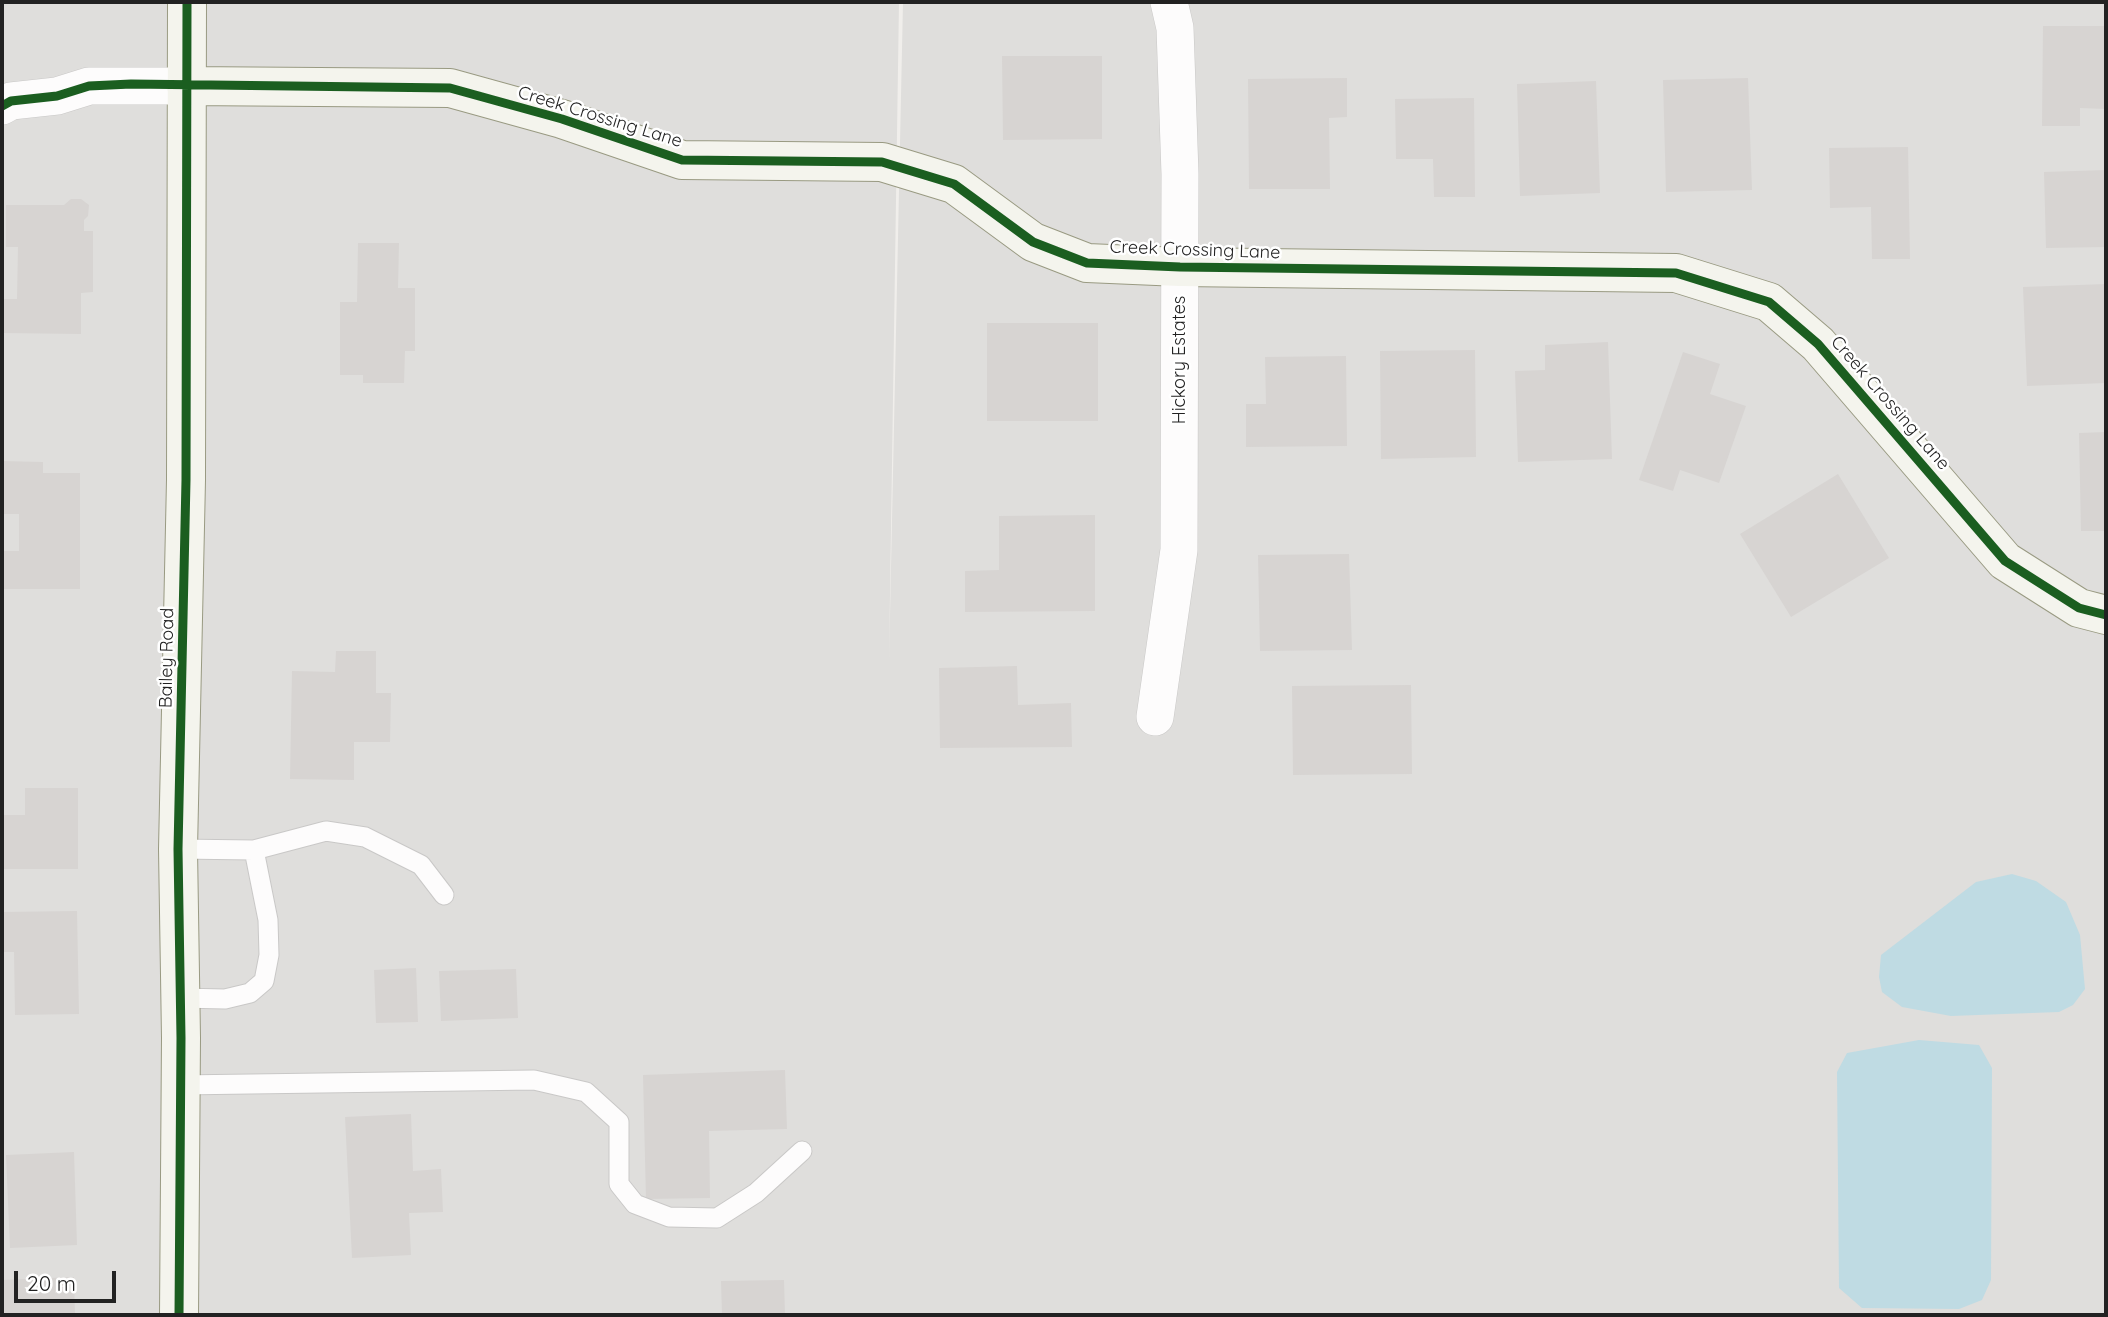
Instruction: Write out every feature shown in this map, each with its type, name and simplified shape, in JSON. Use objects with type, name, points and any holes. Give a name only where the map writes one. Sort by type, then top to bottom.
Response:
[{"type":"street","name":"Bailey Road","points":[[179,1315],[178,849],[186,480],[187,2]]},
{"type":"street","name":"Hickory Estates","points":[[1155,717],[1179,550],[1180,174],[1175,27],[1169,2]]},
{"type":"street","points":[[2,106],[11,101],[57,96],[89,86],[186,86]]},
{"type":"street","name":"Creek Crossing Lane","points":[[186,86],[450,88],[562,119],[682,160],[882,162],[954,184],[1033,242],[1087,262],[1180,267],[1676,273],[1769,302],[1818,344],[2005,561],[2078,608],[2106,615]]},
{"type":"lane","points":[[178,849],[254,850],[326,831],[365,837],[421,865],[444,895]]},
{"type":"lane","points":[[180,998],[225,999],[250,993],[264,981],[269,955],[268,920],[254,850]]},
{"type":"lane","points":[[180,1085],[534,1080],[586,1092],[619,1122],[619,1184],[635,1204],[669,1217],[717,1218],[756,1193],[802,1151]]},
{"type":"shaded area","points":[[2,2],[899,2],[889,661],[903,2],[2106,2],[2106,1315],[2,1315]]},
{"type":"water","points":[[2012,874],[2036,881],[2066,902],[2080,935],[2085,989],[2073,1005],[2059,1012],[1951,1016],[1902,1007],[1882,992],[1879,977],[1881,955],[1976,882]]},
{"type":"water","points":[[1919,1040],[1979,1045],[1992,1068],[1991,1280],[1982,1300],[1959,1309],[1862,1308],[1839,1288],[1837,1072],[1847,1053]]},
{"type":"building","points":[[2043,26],[2106,26],[2106,109],[2080,108],[2080,126],[2042,126]]},
{"type":"building","points":[[1002,56],[1102,56],[1102,139],[1003,140]]},
{"type":"building","points":[[1347,78],[1347,117],[1329,118],[1330,189],[1249,189],[1248,79]]},
{"type":"building","points":[[1748,78],[1752,190],[1666,192],[1663,80]]},
{"type":"building","points":[[1596,81],[1600,193],[1520,196],[1517,84]]},
{"type":"building","points":[[1474,98],[1475,197],[1434,197],[1433,159],[1396,159],[1395,99]]},
{"type":"building","points":[[1908,147],[1910,259],[1872,259],[1871,207],[1830,208],[1829,148]]},
{"type":"building","points":[[2106,170],[2106,247],[2046,248],[2044,172]]},
{"type":"building","points":[[71,199],[81,199],[89,205],[84,231],[93,231],[93,292],[81,293],[81,334],[2,333],[2,299],[17,299],[18,247],[6,247],[6,205],[64,205]]},
{"type":"building","points":[[358,243],[399,243],[398,288],[415,288],[415,351],[405,351],[404,383],[363,383],[363,375],[340,375],[340,302],[357,302]]},
{"type":"building","points":[[2106,284],[2106,383],[2027,386],[2023,287]]},
{"type":"building","points":[[987,323],[1098,323],[1098,421],[987,421]]},
{"type":"building","points":[[1608,342],[1612,459],[1518,462],[1515,371],[1545,370],[1545,345]]},
{"type":"building","points":[[1475,350],[1476,457],[1381,459],[1380,351]]},
{"type":"building","points":[[1683,352],[1720,364],[1710,394],[1746,406],[1719,483],[1680,470],[1673,491],[1639,480]]},
{"type":"building","points":[[1346,356],[1347,446],[1246,447],[1246,404],[1266,404],[1265,357]]},
{"type":"building","points":[[2106,432],[2106,531],[2081,531],[2079,433]]},
{"type":"building","points":[[2,461],[43,462],[43,473],[80,473],[80,589],[2,589],[2,551],[19,551],[19,514],[2,514]]},
{"type":"building","points":[[1838,474],[1889,558],[1791,617],[1740,534]]},
{"type":"building","points":[[1095,515],[1095,611],[965,612],[965,571],[999,570],[999,516]]},
{"type":"building","points":[[1349,554],[1352,650],[1260,651],[1258,555]]},
{"type":"building","points":[[336,651],[376,651],[376,693],[391,693],[390,742],[354,742],[354,780],[290,779],[292,671],[335,672]]},
{"type":"building","points":[[1017,666],[1018,705],[1071,703],[1072,747],[940,748],[939,668]]},
{"type":"building","points":[[1411,685],[1412,774],[1293,775],[1292,686]]},
{"type":"building","points":[[25,788],[78,788],[78,869],[2,869],[2,815],[25,815]]},
{"type":"building","points":[[77,911],[79,1014],[15,1015],[14,952],[2,952],[2,912]]},
{"type":"building","points":[[416,968],[418,1022],[376,1023],[374,970]]},
{"type":"building","points":[[516,969],[518,1018],[441,1021],[439,971]]},
{"type":"building","points":[[785,1070],[787,1129],[709,1131],[710,1198],[646,1199],[643,1075]]},
{"type":"building","points":[[411,1114],[413,1171],[441,1169],[443,1212],[409,1213],[411,1255],[352,1258],[345,1117]]},
{"type":"building","points":[[74,1152],[77,1245],[10,1248],[6,1155]]},
{"type":"building","points":[[74,1277],[75,1315],[2,1315],[2,1280]]},
{"type":"building","points":[[784,1280],[785,1315],[722,1315],[721,1281]]},
{"type":"cycle path","points":[[179,1315],[181,1038],[178,849],[186,480],[187,2]]},
{"type":"cycle path","points":[[2,106],[11,101],[57,96],[89,86],[131,84],[450,88],[562,119],[682,160],[882,162],[954,184],[1033,242],[1087,263],[1180,267],[1676,273],[1769,302],[1818,344],[2005,561],[2079,608],[2106,615]]}]
